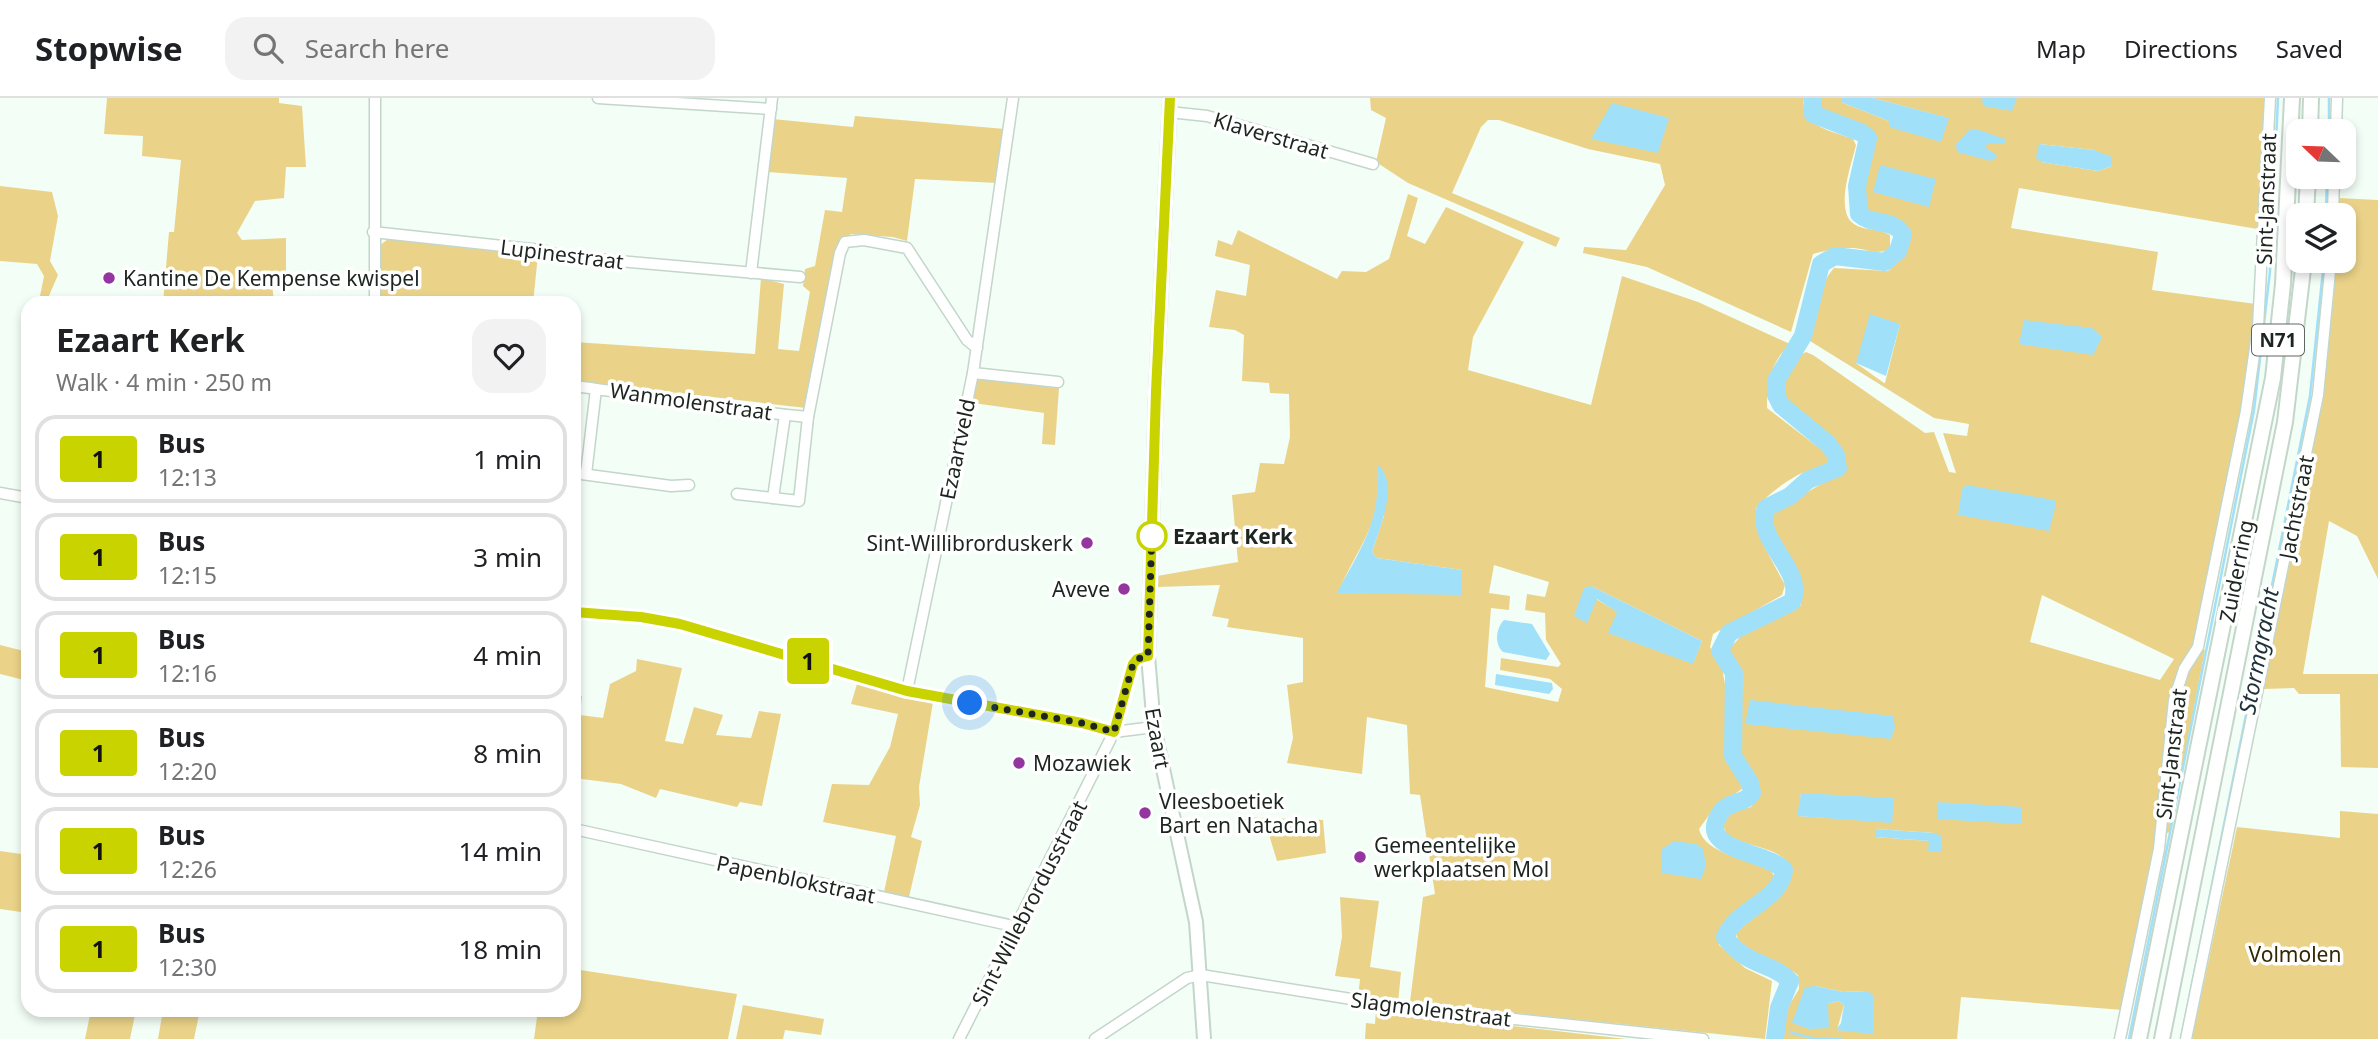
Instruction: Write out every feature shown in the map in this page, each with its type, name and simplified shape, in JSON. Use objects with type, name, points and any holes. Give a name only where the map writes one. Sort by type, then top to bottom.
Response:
[{"type":"highway","name":"Zuiderring","points":[[2139,1039],[2273,377],[2283,284],[2292,98]]},
{"type":"highway","points":[[2310,119],[2311,98]]},
{"type":"highway","name":"Zuiderring","points":[[2162,1039],[2285,422],[2303,273]]},
{"type":"main road","name":"Ezaart","points":[[1170,98],[1148,656],[1154,727],[1196,922],[1204,1039]]},
{"type":"street","points":[[374,296],[375,98]]},
{"type":"street","points":[[598,98],[772,104],[751,273]]},
{"type":"street","name":"Ezaartveld","points":[[907,691],[977,348],[1013,98]]},
{"type":"street","name":"Sint-Janstraat","points":[[2120,1039],[2159,849],[2174,701],[2184,669],[2198,646],[2250,385],[2263,274],[2270,98]]},
{"type":"street","points":[[2336,119],[2337,98]]},
{"type":"street","name":"Klaverstraat","points":[[1169,112],[1207,116],[1373,164]]},
{"type":"street","name":"Lupinestraat","points":[[373,232],[541,250],[562,256],[800,277]]},
{"type":"street","points":[[737,494],[799,501],[808,417],[840,253],[845,242],[852,239],[907,248],[961,332],[977,348]]},
{"type":"street","name":"Jachtstraat","points":[[2186,1039],[2314,420],[2330,273]]},
{"type":"street","name":"Ezaartveld","points":[[972,373],[1058,382]]},
{"type":"street","name":"Wanmolenstraat","points":[[581,387],[639,394],[650,399],[680,399],[808,417]]},
{"type":"street","name":"Wanmolenstraat","points":[[586,474],[596,389]]},
{"type":"street","name":"Wanmolenstraat","points":[[773,498],[785,415]]},
{"type":"street","points":[[581,474],[671,486],[689,485]]},
{"type":"street","points":[[0,493],[21,497]]},
{"type":"street","points":[[581,613],[641,617],[680,624],[907,691],[1082,723],[1114,732],[1154,727]]},
{"type":"street","name":"Sint-Willebrordusstraat","points":[[959,1039],[1018,927],[1114,732],[1133,664],[1137,659],[1148,656]]},
{"type":"street","name":"Papenblokstraat","points":[[581,831],[1018,927]]},
{"type":"street","points":[[1095,1039],[1187,978],[1201,975]]},
{"type":"street","name":"Slagmolenstraat","points":[[1201,975],[1401,1007],[1703,1039]]},
{"type":"green space","points":[[107,98],[279,98],[279,103],[302,106],[306,167],[286,167],[284,198],[255,201],[237,233],[242,240],[286,238],[286,272],[272,283],[273,296],[164,296],[169,232],[174,232],[181,160],[142,156],[143,136],[104,134]]},
{"type":"green space","points":[[1370,98],[1804,98],[1804,108],[1812,121],[1827,130],[1853,139],[1856,145],[1845,198],[1848,218],[1858,226],[1890,235],[1890,248],[1875,252],[1842,248],[1813,254],[1791,332],[1647,267],[1583,253],[1584,247],[1626,250],[1665,185],[1660,164],[1588,149],[1499,120],[1488,120],[1481,127],[1452,193],[1560,238],[1556,247],[1408,183],[1376,162],[1386,118],[1371,110]]},
{"type":"green space","points":[[1817,98],[1841,98],[1841,102],[1889,121],[1948,118],[1873,98],[2267,98],[2263,230],[2019,188],[2011,228],[2158,252],[2152,290],[2256,304],[2246,387],[2193,648],[2205,650],[2170,832],[2157,837],[2123,1010],[1961,997],[1957,1039],[1783,1039],[1788,1007],[1799,989],[1798,975],[1747,950],[1736,934],[1779,894],[1787,882],[1790,870],[1785,860],[1771,851],[1726,834],[1723,824],[1727,813],[1751,807],[1760,794],[1741,755],[1739,742],[1743,674],[1729,656],[1729,649],[1744,633],[1801,605],[1801,586],[1769,519],[1772,512],[1839,472],[1844,463],[1838,448],[1783,403],[1780,387],[1784,373],[1799,356],[1806,352],[1813,355],[1925,433],[1934,432],[1949,472],[1956,473],[1943,433],[1967,436],[1969,424],[1934,418],[1810,341],[1820,293],[1834,268],[1888,271],[1903,256],[1909,240],[1906,225],[1869,217],[1864,206],[1862,187],[1874,139],[1865,128],[1815,110]],"holes":[[[2039,144],[2094,150],[2112,166],[2098,171],[2041,162]],[[1900,324],[1885,383],[1856,363]],[[2042,595],[2174,659],[2160,680],[2030,642]],[[1801,793],[1892,822],[1798,816]],[[1875,829],[1935,833],[1941,852],[1929,852],[1930,841],[1875,837]],[[1816,986],[1843,992],[1867,991],[1869,1032],[1837,1030],[1844,1005],[1838,1001],[1828,1004],[1827,1024]]]},
{"type":"green space","points":[[855,116],[1005,129],[998,183],[915,179],[907,241],[893,237],[851,234],[837,245],[806,408],[581,382],[581,342],[755,354],[761,278],[784,284],[778,349],[799,351],[810,292],[803,286],[805,269],[815,266],[825,210],[842,212],[847,178],[768,172],[773,119],[853,127]]},
{"type":"green space","points":[[0,186],[52,192],[58,216],[50,261],[58,275],[49,296],[40,296],[44,276],[37,264],[0,261]]},
{"type":"green space","points":[[1408,194],[1418,198],[1407,236],[1425,244],[1446,207],[1524,242],[1473,337],[1468,370],[1591,405],[1622,276],[1698,302],[1790,344],[1778,358],[1771,373],[1767,408],[1823,451],[1830,461],[1829,466],[1803,473],[1788,481],[1756,509],[1763,544],[1785,585],[1782,595],[1713,634],[1710,647],[1722,668],[1725,684],[1725,752],[1743,788],[1712,811],[1699,829],[1709,844],[1718,850],[1770,868],[1776,880],[1733,916],[1721,934],[1719,945],[1745,968],[1772,981],[1765,1039],[1410,1002],[1423,897],[1435,894],[1420,795],[1410,794],[1407,725],[1367,717],[1362,774],[1287,763],[1293,738],[1287,685],[1303,682],[1303,638],[1227,627],[1229,619],[1212,616],[1220,585],[1157,587],[1157,576],[1238,562],[1232,495],[1255,492],[1260,463],[1284,464],[1290,437],[1289,394],[1270,393],[1269,383],[1242,381],[1244,335],[1235,330],[1209,327],[1216,290],[1246,296],[1250,265],[1215,256],[1218,240],[1232,245],[1238,230],[1337,279],[1342,271],[1366,272],[1389,259]],"holes":[[[1378,466],[1384,516],[1372,552],[1377,558],[1462,570],[1338,593],[1372,520],[1376,505]],[[1494,565],[1549,582],[1545,597],[1527,594],[1525,610],[1545,613],[1546,640],[1561,664],[1558,667],[1501,658],[1500,670],[1550,679],[1562,689],[1558,702],[1485,687],[1491,608],[1509,610],[1510,596],[1489,593]],[[1591,586],[1702,641],[1693,663],[1609,633],[1618,612],[1596,599]]]},
{"type":"green space","points":[[2338,198],[2378,200],[2378,579],[2357,536],[2329,521],[2303,674],[2378,674],[2378,768],[2341,767],[2340,694],[2299,694],[2294,688],[2263,689],[2325,379],[2332,273],[2356,273],[2356,203],[2338,203]]},
{"type":"green space","points":[[388,239],[538,255],[534,296],[379,296],[379,246]]},
{"type":"green space","points":[[976,379],[1059,388],[1055,445],[1042,444],[1044,413],[973,403]]},
{"type":"green space","points":[[0,645],[21,650],[21,679],[0,674]]},
{"type":"green space","points":[[637,659],[682,668],[665,741],[683,744],[694,707],[723,715],[716,735],[751,738],[759,711],[781,714],[762,806],[740,802],[737,807],[660,789],[656,798],[621,784],[581,779],[581,715],[603,718],[610,684],[636,671]]},
{"type":"green space","points":[[857,684],[933,702],[919,787],[920,805],[911,837],[922,841],[909,897],[884,892],[896,836],[823,822],[832,784],[869,785],[890,747],[898,714],[851,704]]},
{"type":"green space","name":"Volmolen","points":[[2340,811],[2378,814],[2378,1039],[2192,1039],[2237,827],[2340,838]]},
{"type":"green space","points":[[1241,817],[1323,820],[1326,853],[1277,861],[1270,838],[1271,828],[1242,826]]},
{"type":"green space","points":[[0,851],[21,854],[21,912],[0,909]]},
{"type":"green space","points":[[1340,897],[1379,901],[1370,967],[1401,972],[1398,1003],[1358,997],[1360,979],[1335,976],[1342,937]]},
{"type":"green space","points":[[581,970],[737,994],[728,1039],[534,1039],[537,1017],[581,1017]]},
{"type":"green space","points":[[743,1005],[824,1019],[821,1035],[785,1030],[783,1039],[736,1039]]},
{"type":"green space","points":[[1376,1010],[1626,1039],[1365,1039],[1366,1023],[1375,1024]]},
{"type":"green space","points":[[90,1017],[135,1017],[130,1039],[85,1039]]},
{"type":"green space","points":[[162,1017],[199,1017],[194,1039],[158,1039]]},
{"type":"water","points":[[1841,98],[1873,98],[1949,118],[1941,142],[1889,127],[1889,121],[1841,102]]},
{"type":"water","points":[[1982,98],[2017,98],[2012,111],[1983,106]]},
{"type":"water","points":[[1612,103],[1669,118],[1658,153],[1591,139]]},
{"type":"water","points":[[1969,130],[1979,130],[2005,139],[2006,144],[1987,143],[1986,148],[1998,156],[1991,161],[1957,152],[1956,144]]},
{"type":"water","points":[[2039,144],[2094,150],[2112,157],[2112,166],[2098,171],[2041,162],[2036,158]]},
{"type":"water","points":[[1880,165],[1936,179],[1929,207],[1873,192]]},
{"type":"water","points":[[1870,314],[1900,324],[1886,376],[1856,363]]},
{"type":"water","points":[[2024,320],[2092,328],[2102,337],[2093,355],[2019,344]]},
{"type":"water","points":[[1378,465],[1384,474],[1388,495],[1372,552],[1377,558],[1462,570],[1462,595],[1337,593],[1362,546],[1373,518]]},
{"type":"water","points":[[1966,485],[2054,500],[2056,504],[2049,531],[1958,515],[1962,489]]},
{"type":"water","points":[[1591,586],[1702,641],[1693,664],[1608,633],[1617,612],[1597,599],[1587,623],[1574,616],[1584,588]]},
{"type":"water","points":[[1504,620],[1532,624],[1550,654],[1546,660],[1503,652],[1498,645],[1497,636]]},
{"type":"water","points":[[1496,674],[1552,683],[1553,689],[1549,694],[1495,685]]},
{"type":"water","points":[[1750,700],[1893,716],[1895,727],[1891,739],[1745,724]]},
{"type":"water","points":[[1801,793],[1894,798],[1892,823],[1797,816]]},
{"type":"water","points":[[1937,802],[2021,807],[2021,824],[1937,819]]},
{"type":"water","points":[[1875,829],[1935,833],[1941,836],[1941,852],[1928,852],[1929,841],[1875,837]]},
{"type":"water","points":[[1674,841],[1696,844],[1703,849],[1706,866],[1701,879],[1662,873],[1662,849]]},
{"type":"water","points":[[1816,986],[1843,992],[1867,991],[1873,995],[1873,1034],[1836,1030],[1841,1023],[1844,1005],[1838,1001],[1828,1004],[1829,1028],[1809,1029],[1792,1023],[1805,987]]},
{"type":"waterway","points":[[1775,1039],[1779,1008],[1790,981],[1775,970],[1742,954],[1725,937],[1738,919],[1775,890],[1784,870],[1775,863],[1724,843],[1717,835],[1715,825],[1724,808],[1749,797],[1752,793],[1750,783],[1733,756],[1734,673],[1720,651],[1729,633],[1792,602],[1792,578],[1767,532],[1764,520],[1766,508],[1790,496],[1808,480],[1838,468],[1836,455],[1828,444],[1781,405],[1776,395],[1777,379],[1803,336],[1821,264],[1835,256],[1885,262],[1898,251],[1903,235],[1894,226],[1864,218],[1859,214],[1857,186],[1868,138],[1862,133],[1813,114],[1813,98]]},
{"type":"waterway","points":[[2129,1039],[2254,410],[2270,271],[2278,98]]},
{"type":"waterway","name":"Stormgracht","points":[[2329,98],[2329,119]]},
{"type":"waterway","name":"Stormgracht","points":[[2326,203],[2327,189]]},
{"type":"waterway","name":"Stormgracht","points":[[2181,1039],[2310,396],[2323,273]]},
{"type":"waterway","points":[[1777,1030],[1783,1031]]},
{"type":"waterway","points":[[1790,1032],[1811,1038],[1841,1039]]},
{"type":"bus line","name":"1","points":[[581,613],[641,617],[680,624],[907,691],[1082,723],[1114,732],[1133,664],[1137,659],[1148,656],[1156,392],[1170,98]]},
{"type":"place","name":"Kantine De Kempense kwispel","points":[[109,278]]},
{"type":"place","name":"Ezaart Kerk","points":[[1152,536]]},
{"type":"place","name":"Sint-Willibrorduskerk","points":[[1087,543]]},
{"type":"place","name":"Aveve","points":[[1124,589]]},
{"type":"place","name":"Mozawiek","points":[[1019,763]]},
{"type":"place","name":"Vleesboetiek Bart en Natacha","points":[[1145,813]]},
{"type":"place","name":"Gemeentelijke werkplaatsen Mol","points":[[1360,857]]},
{"type":"route","points":[[970,703],[1082,723],[1114,732],[1133,664],[1137,659],[1148,656],[1152,531],[1152,536]]}]
